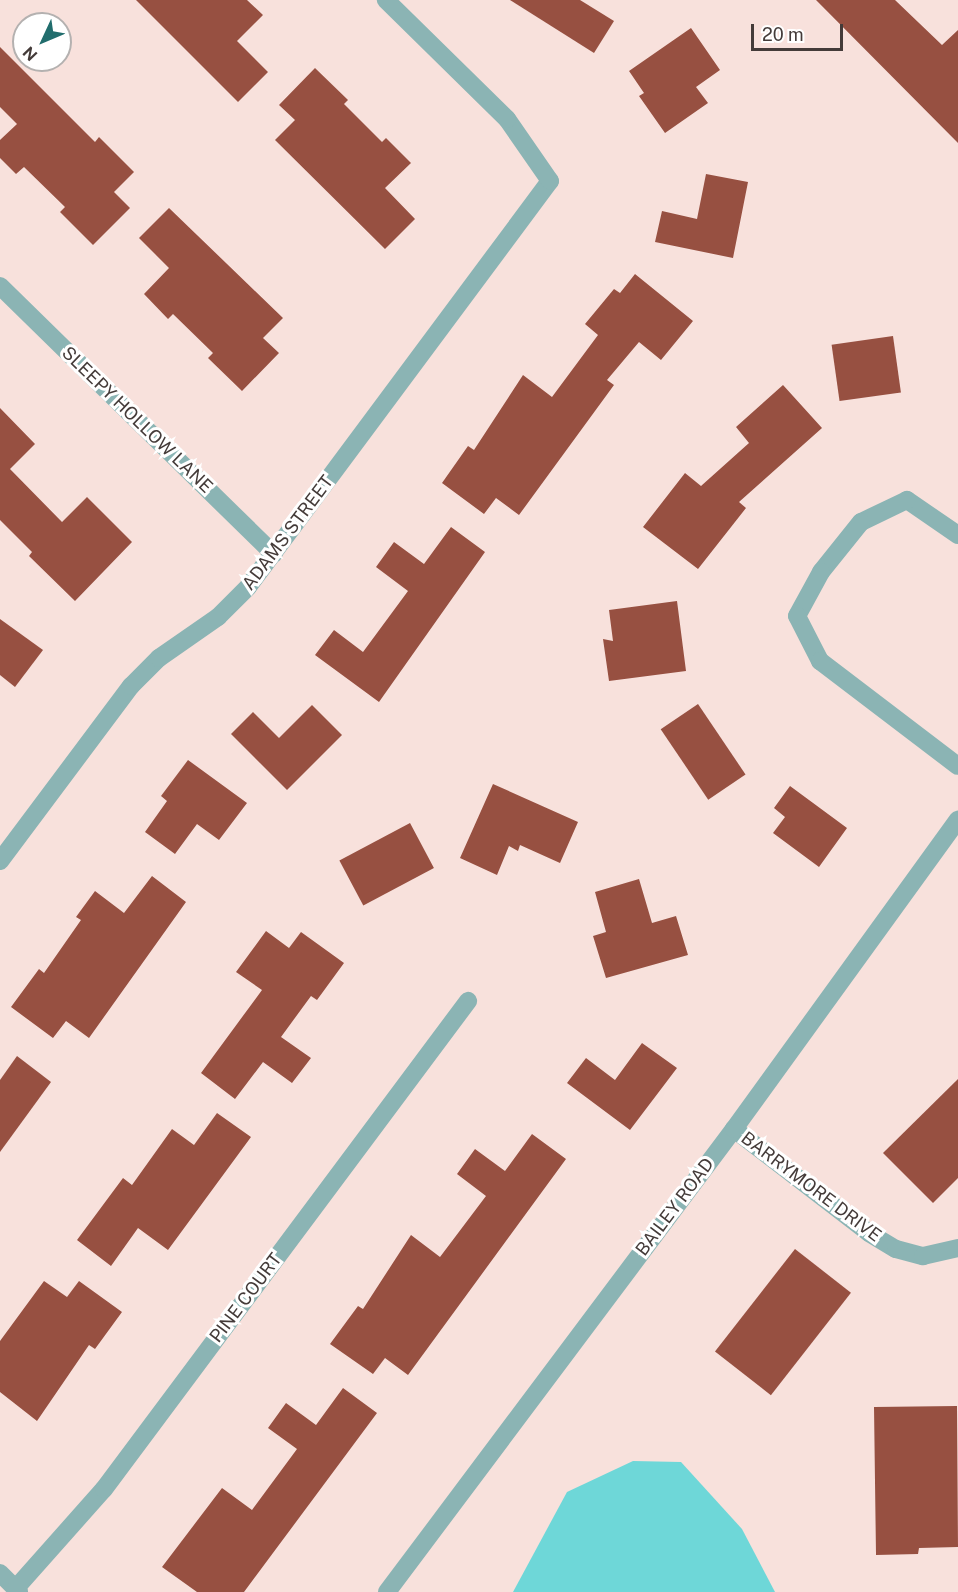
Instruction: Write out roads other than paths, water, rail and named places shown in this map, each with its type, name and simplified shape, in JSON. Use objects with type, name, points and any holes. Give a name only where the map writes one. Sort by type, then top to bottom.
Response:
[{"type":"street","name":"ADAMS STREET","points":[[0,861],[131,686],[159,658],[218,617],[274,554],[550,181],[507,119],[386,0]]},
{"type":"street","name":"SLEEPY HOLLOW LANE","points":[[0,286],[274,554]]},
{"type":"street","points":[[958,535],[907,500],[861,522],[821,572],[797,616],[820,661],[958,766]]},
{"type":"street","name":"BAILEY ROAD","points":[[387,1592],[734,1129],[958,820]]},
{"type":"street","name":"PINE COURT","points":[[17,1590],[104,1489],[468,1001]]},
{"type":"street","name":"BARRYMORE DRIVE","points":[[734,1129],[869,1233],[896,1250],[923,1256],[958,1248]]},
{"type":"street","points":[[0,1573],[17,1590]]},
{"type":"water","points":[[633,1461],[681,1462],[742,1529],[775,1592],[513,1592],[567,1492]]}]
